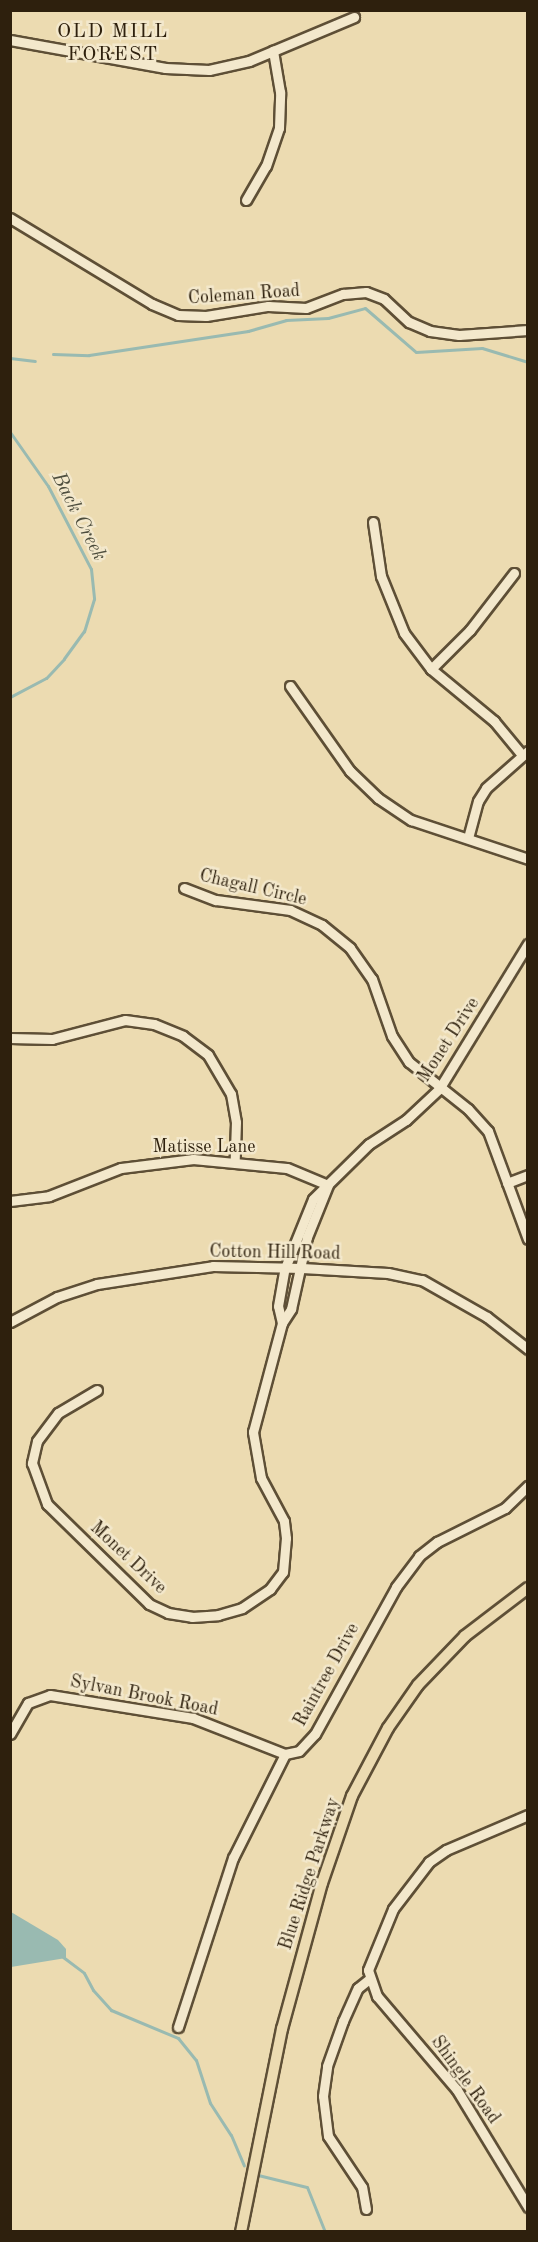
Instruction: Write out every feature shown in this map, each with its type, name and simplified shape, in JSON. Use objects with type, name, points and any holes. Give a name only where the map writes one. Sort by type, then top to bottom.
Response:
[{"type":"main road","name":"Blue Ridge Parkway","points":[[241,2232],[263,2112],[295,1977],[352,1796],[388,1728],[418,1685],[472,1629],[528,1588]]},
{"type":"street","points":[[10,40],[42,48],[183,70],[229,67],[354,17]]},
{"type":"street","points":[[246,200],[267,166],[279,128],[279,92],[273,51]]},
{"type":"street","name":"Coleman Road","points":[[10,218],[134,294],[178,315],[206,316],[268,306],[306,308],[343,294],[366,292],[384,299],[409,322],[430,331],[459,335],[528,330]]},
{"type":"street","points":[[373,522],[381,576],[390,605],[404,633],[432,669],[494,721],[525,753],[486,788],[478,801],[468,838]]},
{"type":"street","points":[[432,669],[470,630],[514,573]]},
{"type":"street","points":[[290,686],[350,771],[378,798],[411,820],[528,859]]},
{"type":"street","name":"Chagall Circle","points":[[184,888],[216,900],[290,910],[337,936],[362,962],[372,979],[399,1050],[439,1089],[468,1108],[488,1131],[528,1239]]},
{"type":"street","name":"Monet Drive","points":[[282,1323],[278,1306],[285,1268],[304,1215],[319,1190],[328,1185],[369,1144],[406,1120],[439,1089],[528,944]]},
{"type":"street","points":[[10,1038],[52,1039],[125,1020],[154,1024],[183,1036],[208,1055],[228,1088],[236,1122],[235,1160]]},
{"type":"street","name":"Matisse Lane","points":[[10,1201],[49,1197],[99,1175],[143,1163],[235,1160],[287,1168],[328,1185]]},
{"type":"street","points":[[507,1183],[528,1175]]},
{"type":"street","name":"Monet Drive","points":[[97,1390],[58,1413],[37,1441],[32,1463],[47,1504],[149,1604],[168,1613],[192,1617],[242,1608],[270,1589],[283,1572],[286,1552],[284,1521],[261,1478],[254,1432],[282,1323],[291,1309],[302,1268],[307,1237],[328,1185]]},
{"type":"street","name":"Cotton Hill Road","points":[[10,1322],[57,1297],[97,1284],[213,1266],[302,1268],[388,1273],[422,1280],[487,1317],[528,1349]]},
{"type":"street","name":"Raintree Drive","points":[[285,1754],[299,1750],[315,1734],[396,1587],[419,1556],[437,1542],[506,1508],[528,1486]]},
{"type":"street","name":"Sylvan Brook Road","points":[[10,1734],[28,1703],[50,1695],[193,1718],[285,1754]]},
{"type":"street","points":[[178,2027],[233,1858],[285,1754]]},
{"type":"street","points":[[366,2209],[362,2187],[328,2136],[323,2096],[327,2066],[343,2021],[358,1988],[369,1979],[370,1961],[382,1933],[417,1874],[446,1850],[528,1815]]},
{"type":"street","name":"Shingle Road","points":[[369,1979],[389,2012],[456,2090],[528,2207]]},
{"type":"water","points":[[11,1912],[58,1940],[66,1949],[66,1958],[11,1967]]},
{"type":"waterway","points":[[53,354],[89,355],[248,331],[286,320],[328,318],[365,308],[416,352],[482,348],[528,362]]},
{"type":"waterway","points":[[10,358],[35,361]]},
{"type":"waterway","name":"Back Creek","points":[[10,432],[48,486],[91,569],[94,599],[84,631],[64,659],[46,678],[10,697]]},
{"type":"waterway","points":[[63,1957],[84,1973],[93,1990],[111,2010],[178,2038],[196,2060],[210,2103],[231,2135],[244,2165]]},
{"type":"waterway","points":[[258,2175],[307,2187],[325,2232]]},
{"type":"district","name":"OLD MILL FOREST","points":[[113,44]]}]
